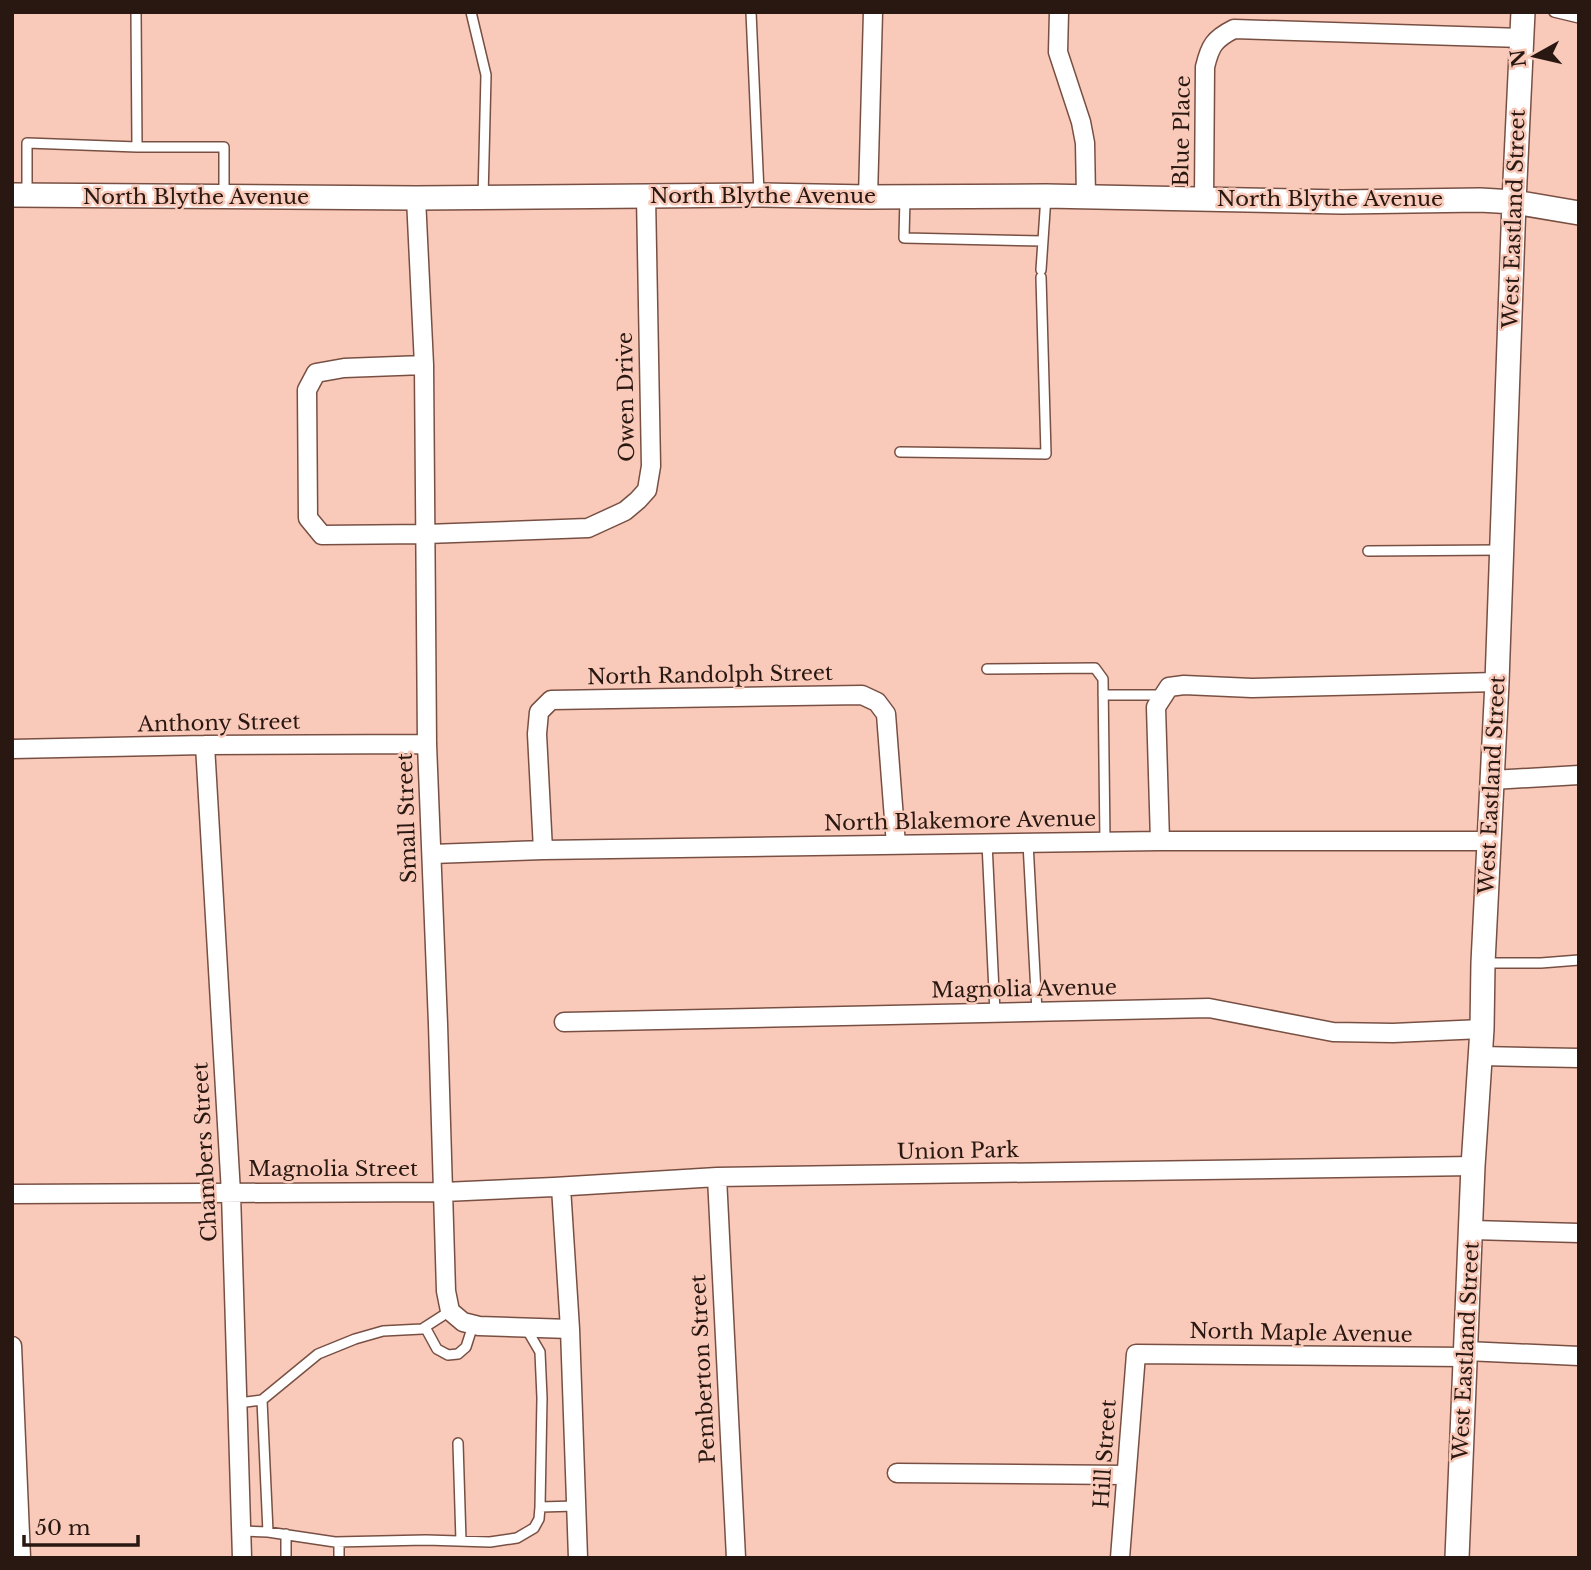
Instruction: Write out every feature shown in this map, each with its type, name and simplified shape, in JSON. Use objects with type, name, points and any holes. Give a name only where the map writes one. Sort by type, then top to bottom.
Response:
[{"type":"street","points":[[868,197],[873,12]]},
{"type":"street","points":[[1059,12],[1058,52],[1081,122],[1085,143],[1086,197]]},
{"type":"street","name":"West Eastland Street","points":[[1457,1558],[1497,682],[1523,12]]},
{"type":"street","name":"Blue Place","points":[[1204,199],[1205,67],[1210,48],[1223,34],[1234,29],[1522,38]]},
{"type":"street","name":"North Blythe Avenue","points":[[20,195],[483,198],[759,195],[1046,196],[1342,202],[1480,200],[1514,202],[1579,213]]},
{"type":"street","name":"Owen Drive","points":[[424,365],[344,368],[316,373],[307,390],[308,518],[322,535],[588,528],[625,511],[647,490],[651,466],[646,196]]},
{"type":"street","name":"Small Street","points":[[416,198],[424,365],[427,744],[446,1291],[450,1311]]},
{"type":"street","points":[[1160,841],[1156,708],[1169,687],[1184,685],[1252,688],[1497,682]]},
{"type":"street","name":"North Randolph Street","points":[[543,850],[537,734],[539,712],[551,700],[578,699],[862,695],[877,702],[886,714],[896,845]]},
{"type":"street","name":"Anthony Street","points":[[12,749],[427,744]]},
{"type":"street","name":"Chambers Street","points":[[205,745],[231,1193],[242,1558]]},
{"type":"street","points":[[1492,780],[1579,775]]},
{"type":"street","name":"North Blakemore Avenue","points":[[432,854],[1105,841],[1490,841]]},
{"type":"street","name":"Magnolia Avenue","points":[[564,1022],[1209,1008],[1333,1032],[1482,1029]]},
{"type":"street","points":[[1481,1056],[1579,1058]]},
{"type":"street","name":"Union Park","points":[[443,1192],[717,1177],[1474,1166]]},
{"type":"street","name":"Pemberton Street","points":[[717,1177],[736,1558]]},
{"type":"street","points":[[561,1187],[570,1328],[578,1558]]},
{"type":"street","name":"Magnolia Street","points":[[12,1194],[443,1192]]},
{"type":"street","points":[[1472,1230],[1579,1233]]},
{"type":"street","points":[[450,1311],[463,1322],[473,1325],[570,1328]]},
{"type":"street","points":[[12,1346],[21,1558]]},
{"type":"street","name":"North Maple Avenue","points":[[1136,1354],[1579,1356]]},
{"type":"street","name":"Hill Street","points":[[1120,1558],[1136,1354]]},
{"type":"street","points":[[897,1473],[1126,1475]]},
{"type":"lane","points":[[136,12],[137,147]]},
{"type":"lane","points":[[471,12],[486,75],[483,198]]},
{"type":"lane","points":[[751,12],[759,195]]},
{"type":"lane","points":[[1554,12],[1579,18]]},
{"type":"lane","points":[[20,195],[26,143],[224,147],[224,197]]},
{"type":"lane","points":[[900,452],[1046,454],[1041,274],[1046,196]]},
{"type":"lane","points":[[905,197],[905,238],[1043,241]]},
{"type":"lane","points":[[1368,551],[1502,550]]},
{"type":"lane","points":[[987,669],[1095,668],[1103,679],[1105,841]]},
{"type":"lane","points":[[1104,695],[1164,695]]},
{"type":"lane","points":[[987,843],[995,1013]]},
{"type":"lane","points":[[1028,843],[1037,1012]]},
{"type":"lane","points":[[1483,963],[1579,960]]},
{"type":"lane","points":[[238,1403],[262,1400],[318,1354],[383,1331],[422,1329],[450,1311]]},
{"type":"lane","points":[[425,1327],[437,1349],[448,1355],[458,1354],[466,1346],[473,1325]]},
{"type":"lane","points":[[241,1531],[339,1542],[490,1542],[517,1538],[534,1528],[539,1519],[540,1507],[542,1398],[540,1352],[526,1327]]},
{"type":"lane","points":[[262,1400],[268,1532]]},
{"type":"lane","points":[[458,1443],[461,1541]]},
{"type":"lane","points":[[540,1507],[576,1506]]},
{"type":"lane","points":[[286,1535],[286,1558]]},
{"type":"lane","points":[[339,1542],[339,1558]]}]
